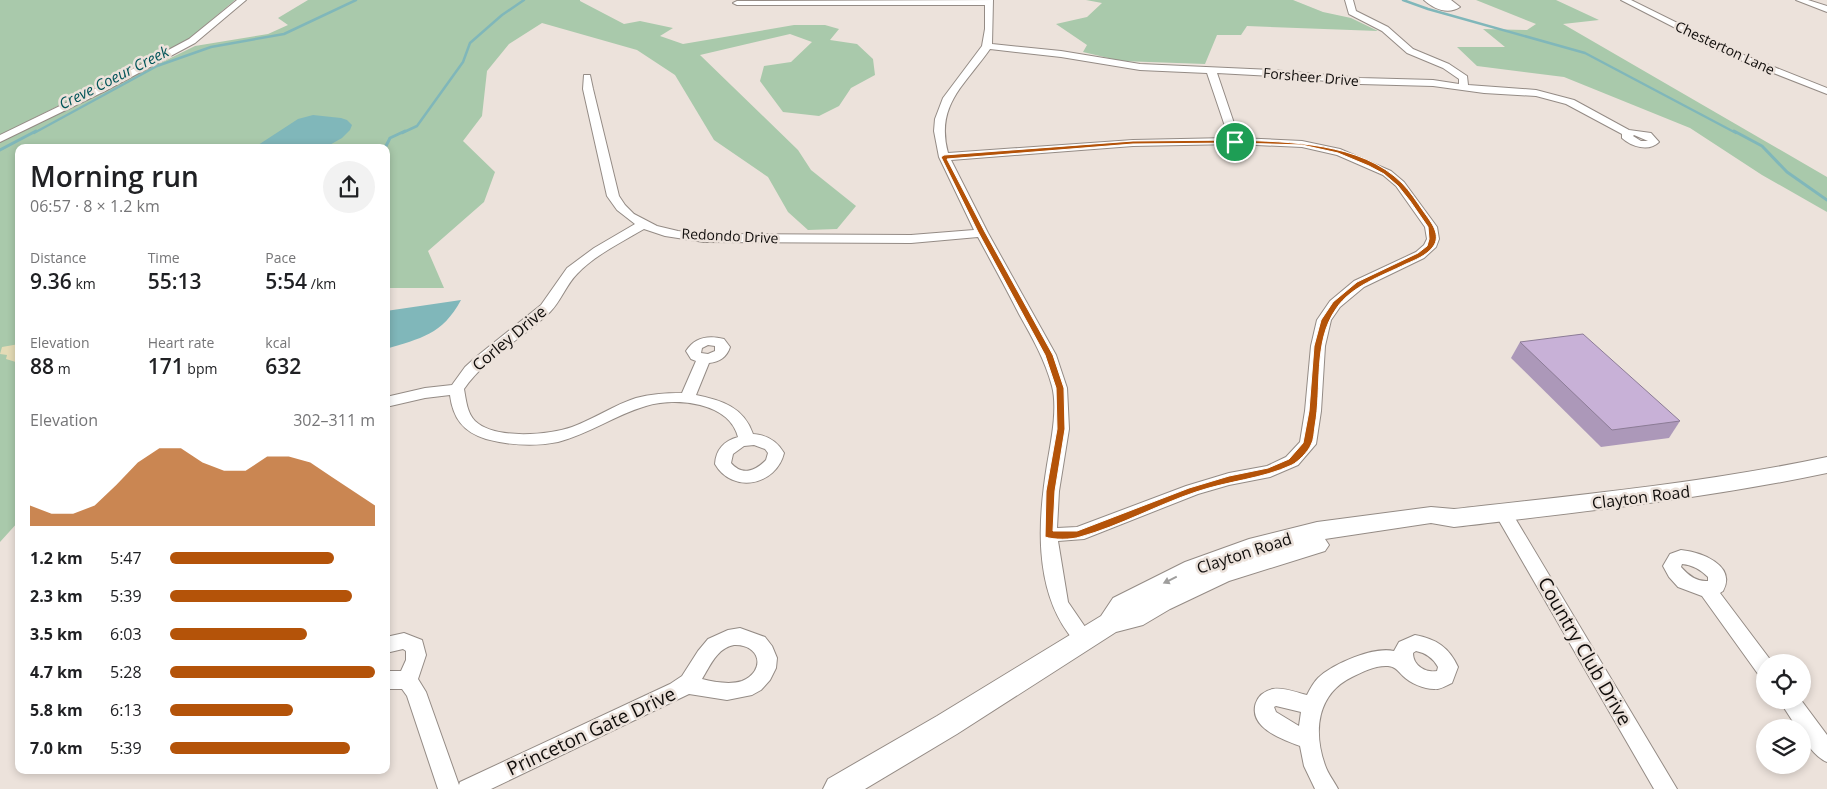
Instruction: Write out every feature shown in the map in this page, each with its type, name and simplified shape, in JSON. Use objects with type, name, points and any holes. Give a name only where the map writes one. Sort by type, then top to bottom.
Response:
[{"type":"main road","name":"Clayton Road","points":[[838,789],[952,722],[1110,623],[1134,618],[1190,587],[1253,562],[1332,541],[1439,527],[1454,518],[1598,503],[1710,488],[1827,465]]},
{"type":"street","points":[[0,139],[102,89],[192,41],[242,0]]},
{"type":"street","points":[[1349,0],[1352,12],[1385,29],[1410,51],[1454,70],[1464,78],[1463,87]]},
{"type":"street","name":"Chesterton Lane","points":[[1625,0],[1733,54],[1827,90]]},
{"type":"street","points":[[1800,0],[1827,9]]},
{"type":"street","points":[[736,3],[989,1],[987,46],[955,86],[943,106],[938,133],[939,144],[982,232],[1049,355],[1060,388],[1061,429],[1050,491],[1048,535],[1059,602],[1067,617],[1084,640]]},
{"type":"street","name":"Forsheer Drive","points":[[987,46],[1051,53],[1140,67],[1278,73],[1360,82],[1433,83],[1524,91],[1560,98],[1579,106],[1628,133]]},
{"type":"street","points":[[1211,70],[1235,142]]},
{"type":"street","name":"Redondo Drive","points":[[587,77],[588,89],[613,196],[623,211],[642,224],[671,233],[704,238],[911,238],[982,232]]},
{"type":"street","points":[[944,157],[1133,143],[1235,142],[1302,144],[1340,152],[1371,164],[1386,173],[1400,184],[1431,227],[1433,239],[1430,246],[1420,255],[1377,274],[1353,288],[1335,304],[1324,320],[1318,346],[1314,411],[1308,444],[1292,462],[1270,471],[1229,479],[1192,490],[1078,534],[1048,535]]},
{"type":"street","name":"Corley Drive","points":[[457,389],[470,370],[546,308],[555,297],[564,280],[577,266],[642,224]]},
{"type":"street","points":[[687,398],[704,359]]},
{"type":"street","points":[[390,401],[425,393],[457,389],[461,410],[470,426],[496,436],[526,440],[577,431],[634,405],[650,400],[687,398],[728,410],[738,418],[744,428],[747,440]]},
{"type":"street","name":"Country Club Drive","points":[[1504,512],[1666,789]]},
{"type":"street","points":[[1708,589],[1756,656]]},
{"type":"street","points":[[390,645],[404,641],[415,646],[418,654],[407,680]]},
{"type":"street","points":[[1327,789],[1313,760],[1310,741],[1312,705],[1321,688],[1350,668],[1373,660],[1389,658],[1403,662]]},
{"type":"street","points":[[390,680],[407,680]]},
{"type":"street","points":[[407,680],[416,692],[449,789]]},
{"type":"street","name":"Princeton Gate Drive","points":[[468,789],[687,685]]},
{"type":"street","points":[[1310,741],[1271,722],[1264,712],[1264,707],[1270,699],[1275,697],[1312,705]]},
{"type":"street","points":[[1796,709],[1827,752]]},
{"type":"green space","points":[[0,0],[235,0],[184,43],[0,135]]},
{"type":"green space","points":[[308,0],[580,0],[624,24],[640,21],[673,28],[660,36],[683,44],[794,25],[825,25],[839,29],[830,40],[857,44],[873,59],[875,75],[851,88],[839,106],[819,116],[783,112],[760,81],[764,66],[791,62],[812,42],[790,34],[700,55],[798,150],[811,170],[856,206],[837,229],[808,230],[788,212],[768,177],[714,140],[675,75],[637,50],[542,23],[509,44],[487,71],[482,116],[463,141],[495,172],[484,202],[428,251],[444,288],[390,288],[390,144],[15,144],[15,525],[0,542],[0,142],[195,46],[268,34],[288,25],[278,18]]},
{"type":"green space","points":[[1086,0],[1293,0],[1323,12],[1351,18],[1378,31],[1247,26],[1241,35],[1217,35],[1205,64],[1121,61],[1083,52],[1087,45],[1056,24],[1087,17],[1102,3]]},
{"type":"green space","points":[[1476,0],[1556,0],[1599,20],[1563,24],[1827,177],[1827,212],[1762,175],[1690,128],[1564,77],[1477,66],[1457,47],[1505,47],[1483,29],[1527,30],[1536,24]]},
{"type":"sand","points":[[15,345],[15,362],[6,359],[7,355],[0,354],[2,347]]},
{"type":"water","points":[[313,115],[341,118],[347,120],[352,125],[342,138],[331,144],[260,144],[298,119]]},
{"type":"water","points":[[461,300],[454,312],[438,328],[420,338],[390,348],[390,310]]},
{"type":"building","points":[[1583,334],[1680,421],[1612,430],[1520,342]]},
{"type":"waterway","name":"Creve Coeur Creek","points":[[34,133],[157,66],[211,47],[284,34],[356,0]]},
{"type":"waterway","points":[[402,133],[417,126],[463,62],[470,43],[502,15],[524,0]]},
{"type":"waterway","points":[[1403,0],[1428,9],[1585,53],[1736,133]]},
{"type":"waterway","name":"Creve Coeur Creek","points":[[0,150],[36,131]]},
{"type":"waterway","points":[[387,144],[390,138],[405,131]]},
{"type":"waterway","points":[[1734,131],[1762,146],[1787,172],[1827,200]]},
{"type":"route","points":[[1235,142],[1302,144],[1340,152],[1371,164],[1400,184],[1412,200],[1431,227],[1433,239],[1430,246],[1420,255],[1377,274],[1347,292],[1335,304],[1324,320],[1318,346],[1314,411],[1308,444],[1292,462],[1270,471],[1229,479],[1192,490],[1078,534],[1048,535],[1050,491],[1061,429],[1062,408],[1056,372],[1049,355],[982,232],[944,157],[1133,143],[1235,142]]}]
